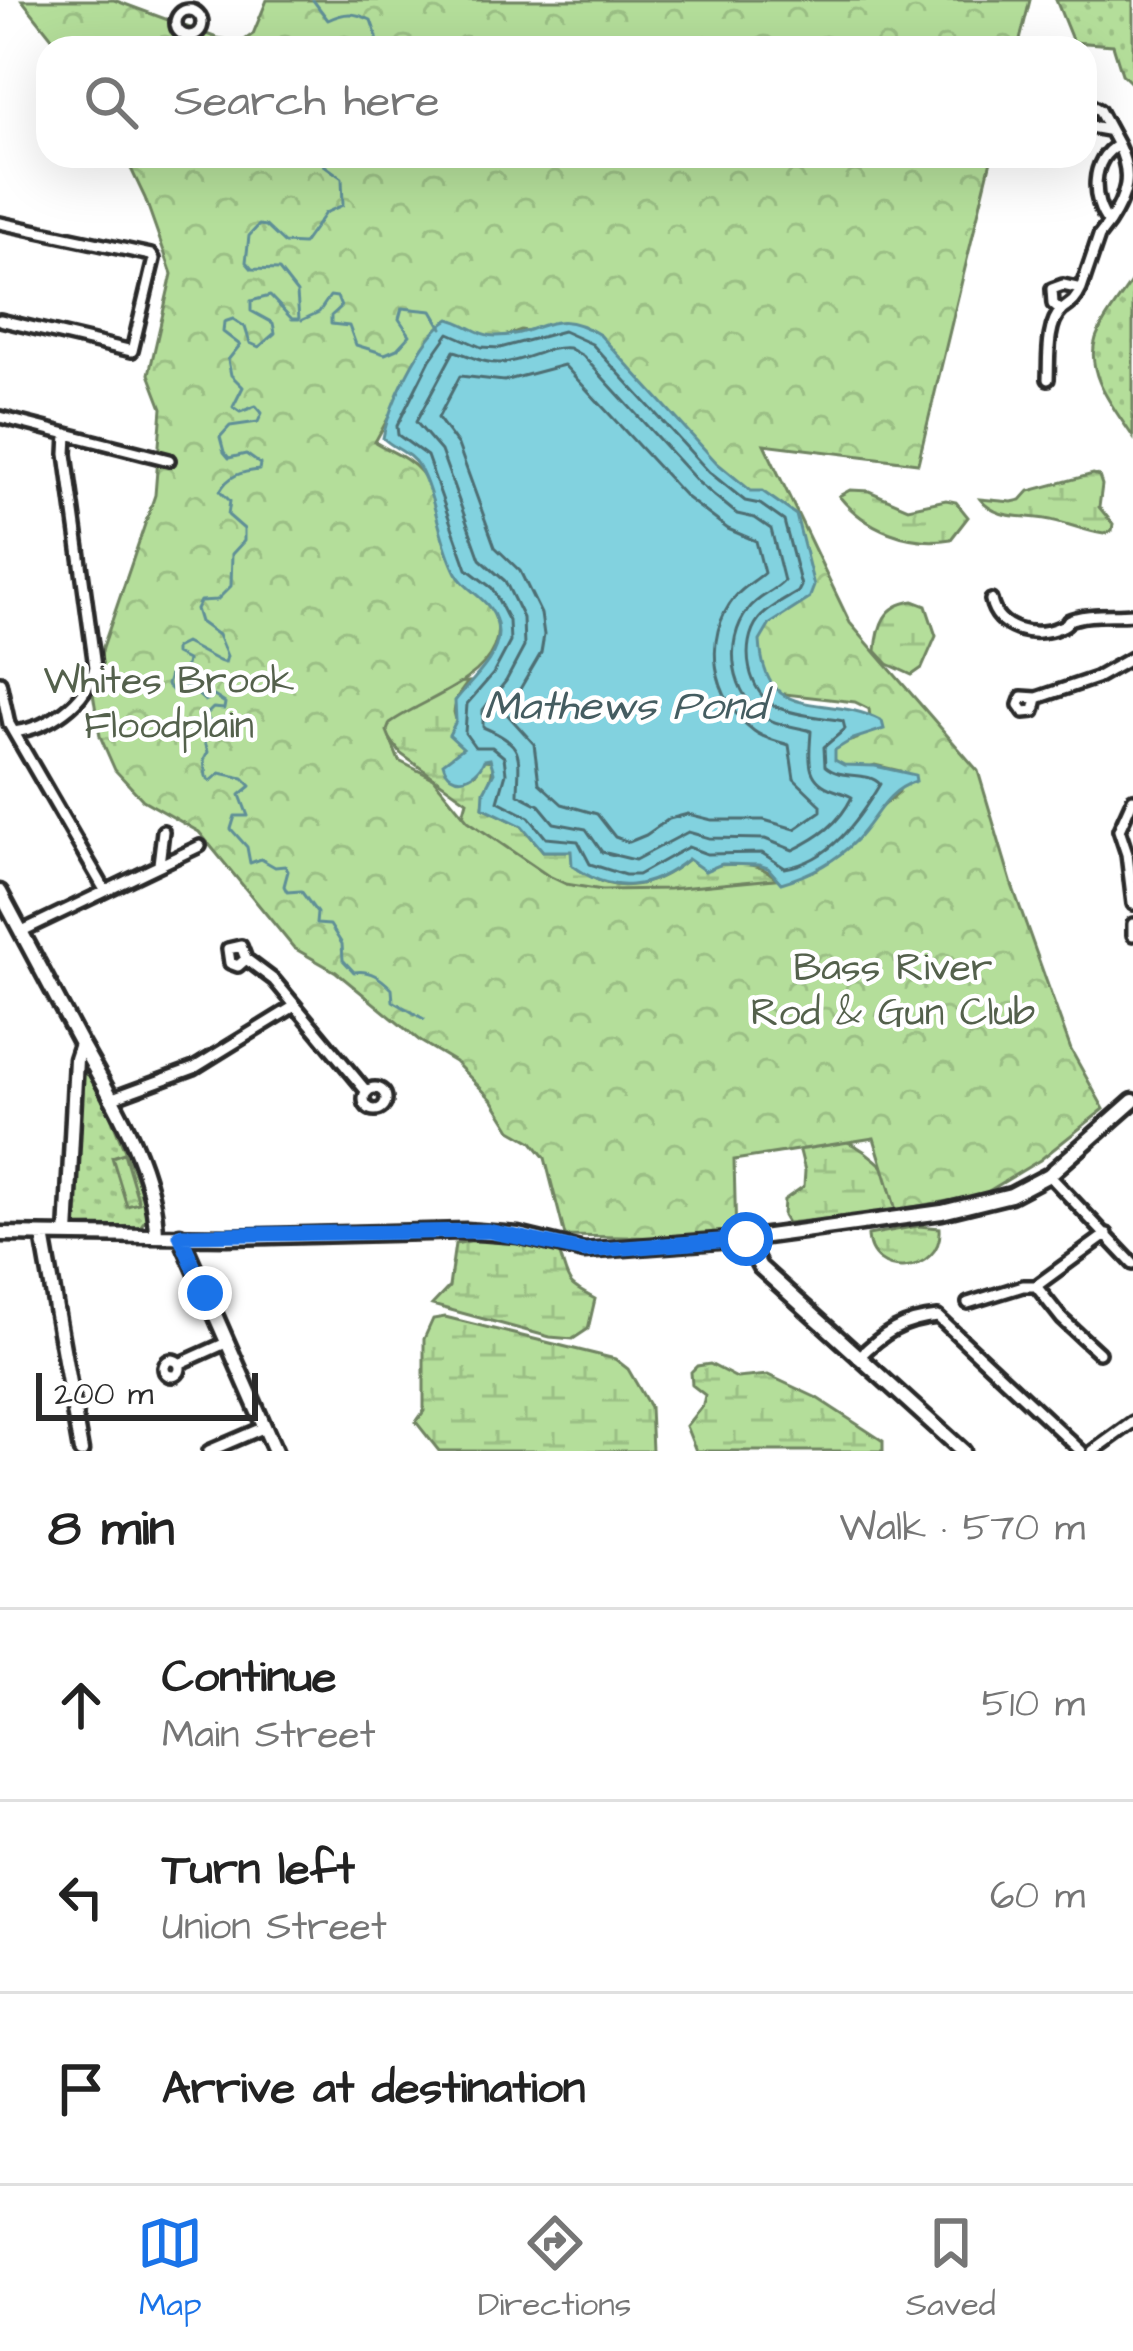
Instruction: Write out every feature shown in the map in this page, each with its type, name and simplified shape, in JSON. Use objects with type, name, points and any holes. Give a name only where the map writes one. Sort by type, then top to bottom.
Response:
[{"type":"main road","points":[[0,892],[110,1100],[149,1188],[156,1235]]},
{"type":"main road","points":[[67,1235],[76,1060],[81,1044]]},
{"type":"main road","points":[[0,1234],[488,1231],[584,1251],[746,1239],[972,1206],[1011,1195],[1049,1175],[1133,1101]]},
{"type":"main road","points":[[43,1235],[81,1451]]},
{"type":"main road","points":[[180,1235],[275,1451]]},
{"type":"main road","points":[[746,1239],[760,1267],[963,1451]]},
{"type":"street","points":[[198,13],[202,0]]},
{"type":"street","points":[[1048,379],[1051,335],[1060,310],[1074,303],[1099,236],[1125,194],[1132,170],[1097,109]]},
{"type":"street","points":[[1097,129],[1107,130]]},
{"type":"street","points":[[1109,223],[1097,206],[1099,167],[1104,154],[1118,145]]},
{"type":"street","points":[[0,223],[97,241],[154,259],[131,351],[0,320]]},
{"type":"street","points":[[1060,310],[1053,304],[1052,290],[1063,285],[1081,289]]},
{"type":"street","points":[[0,417],[169,460]]},
{"type":"street","points":[[14,732],[34,729],[67,710],[90,683],[94,667],[67,434]]},
{"type":"street","points":[[991,600],[998,619],[1025,631],[1058,628],[1073,618],[1133,614]]},
{"type":"street","points":[[1037,698],[1096,678],[1133,657]]},
{"type":"street","points":[[0,682],[14,732],[105,890]]},
{"type":"street","points":[[23,745],[34,729]]},
{"type":"street","points":[[1133,800],[1119,830],[1131,861],[1133,904]]},
{"type":"street","points":[[159,864],[163,831]]},
{"type":"street","points":[[22,931],[200,846]]},
{"type":"street","points":[[1133,924],[1133,934]]},
{"type":"street","points":[[246,959],[274,980],[367,1092]]},
{"type":"street","points":[[110,1100],[194,1068],[293,1006]]},
{"type":"street","points":[[1049,1175],[1133,1264]]},
{"type":"street","points":[[968,1303],[1036,1286],[1107,1234]]},
{"type":"street","points":[[1036,1286],[1062,1319],[1099,1353]]},
{"type":"street","points":[[858,1358],[890,1329],[911,1320],[938,1317],[1081,1451]]},
{"type":"street","points":[[179,1364],[228,1342]]},
{"type":"street","points":[[1093,1451],[1133,1422]]},
{"type":"street","points":[[209,1451],[265,1427]]},
{"type":"green space","points":[[22,0],[114,0],[212,36],[50,36]]},
{"type":"green space","points":[[267,0],[1030,0],[1021,36],[250,36]]},
{"type":"green space","points":[[1056,0],[1133,0],[1133,85],[1122,74],[1113,45],[1097,44],[1097,36],[1071,36]]},
{"type":"green space","name":"Bass River Rod & Gun Club","points":[[131,168],[989,168],[918,463],[764,444],[850,623],[978,771],[1012,885],[1071,1050],[1104,1109],[1040,1160],[982,1195],[896,1210],[874,1138],[734,1160],[736,1239],[565,1236],[545,1158],[532,1142],[511,1130],[493,1101],[455,1062],[420,1041],[336,972],[294,948],[199,832],[143,800],[115,770],[100,736],[93,693],[103,647],[155,495],[162,408],[149,374],[172,274]],"holes":[[[437,330],[488,342],[521,330],[558,337],[706,457],[767,692],[855,702],[869,709],[871,726],[857,739],[834,746],[825,782],[875,765],[900,771],[899,792],[833,847],[818,869],[795,877],[669,889],[602,890],[566,884],[468,821],[433,778],[399,761],[387,731],[390,723],[476,672],[494,647],[498,632],[490,607],[447,551],[427,481],[411,462],[375,442]]]},
{"type":"green space","points":[[1133,279],[1133,437],[1103,390],[1093,351],[1103,323]]},
{"type":"green space","points":[[1093,474],[1102,485],[1099,507],[1113,524],[1112,531],[1104,534],[1052,520],[1002,514],[980,499],[1012,502],[1029,491]]},
{"type":"green space","points":[[850,490],[869,491],[908,508],[956,502],[968,517],[951,539],[904,537],[875,526],[850,508],[839,496]]},
{"type":"green space","points":[[913,601],[926,606],[936,636],[922,668],[912,675],[888,664],[876,651],[884,618],[895,607]]},
{"type":"green space","points":[[468,682],[457,697],[454,712],[463,748],[454,755],[475,774],[484,760],[493,761],[483,807],[522,826],[543,851],[572,851],[572,858],[584,871],[613,885],[644,883],[688,859],[759,867],[781,883],[580,912],[461,822],[467,801],[401,754],[384,730],[386,721],[451,683]]},
{"type":"green space","points":[[83,1057],[146,1202],[147,1218],[140,1227],[77,1227],[72,1217],[79,1062]]},
{"type":"green space","points":[[837,1138],[880,1164],[915,1202],[913,1210],[787,1223],[784,1200],[804,1186],[797,1139]]},
{"type":"green space","points":[[124,1153],[139,1203],[127,1206],[112,1157]]},
{"type":"green space","points":[[918,1226],[940,1228],[938,1244],[919,1263],[892,1266],[872,1250],[868,1235]]},
{"type":"green space","points":[[507,1241],[559,1252],[569,1281],[595,1299],[588,1329],[573,1339],[550,1337],[432,1305],[449,1287],[455,1244]]},
{"type":"green space","points":[[445,1317],[615,1359],[628,1369],[650,1407],[652,1451],[439,1451],[416,1422],[424,1411],[424,1339],[433,1319]]},
{"type":"green space","points":[[710,1364],[737,1378],[768,1375],[817,1398],[883,1441],[883,1451],[696,1451],[686,1426],[705,1395],[692,1385],[691,1372]]},
{"type":"water","name":"Mathews Pond","points":[[449,319],[490,335],[570,322],[600,335],[717,463],[751,491],[762,491],[796,515],[814,586],[809,599],[770,624],[760,641],[764,668],[773,686],[786,696],[882,721],[884,729],[835,750],[835,760],[915,775],[916,781],[889,798],[839,855],[781,883],[759,865],[722,864],[705,871],[688,859],[660,877],[617,885],[572,865],[571,851],[543,851],[522,826],[483,807],[484,791],[494,772],[490,759],[463,778],[446,771],[443,763],[463,748],[449,735],[456,721],[455,701],[494,652],[496,621],[456,573],[419,467],[383,438],[408,373],[428,340]]},
{"type":"waterway","points":[[313,0],[328,20],[349,14],[371,20],[377,36]]},
{"type":"waterway","points":[[328,168],[342,178],[343,205],[325,213],[303,244],[284,243],[266,226],[259,225],[249,236],[246,262],[252,269],[279,270],[297,293],[299,319],[292,319],[270,296],[251,301],[251,311],[273,323],[275,333],[259,347],[250,343],[245,327],[233,319],[224,322],[223,332],[240,345],[228,360],[231,375],[243,387],[233,407],[240,412],[256,406],[262,413],[258,422],[230,426],[220,437],[229,458],[246,454],[260,464],[259,470],[241,473],[220,491],[230,501],[228,515],[244,529],[244,541],[232,554],[231,586],[217,600],[200,601],[196,609],[200,622],[218,635],[227,656],[225,663],[185,643],[175,648],[175,654],[187,660],[185,670],[171,672],[167,685],[173,691],[187,685],[205,701],[214,696],[225,703],[224,709],[213,708],[206,715],[214,730],[203,735],[208,752],[206,777],[211,781],[220,773],[243,778],[251,786],[240,795],[248,816],[235,816],[231,829],[247,847],[250,863],[261,859],[275,867],[285,866],[287,892],[301,891],[317,913],[316,924],[330,925],[342,944],[343,960],[354,972],[379,978],[392,989],[393,1001],[424,1019]]},
{"type":"waterway","points":[[302,320],[319,312],[330,296],[337,297],[341,307],[331,316],[331,324],[349,326],[356,345],[385,354],[410,335],[399,319],[402,308],[432,311],[442,328]]},
{"type":"route","points":[[205,1293],[180,1235],[488,1231],[584,1251],[746,1239]]},
{"type":"park label","name":"Whites Brook Floodplain","points":[[169,704]]}]
